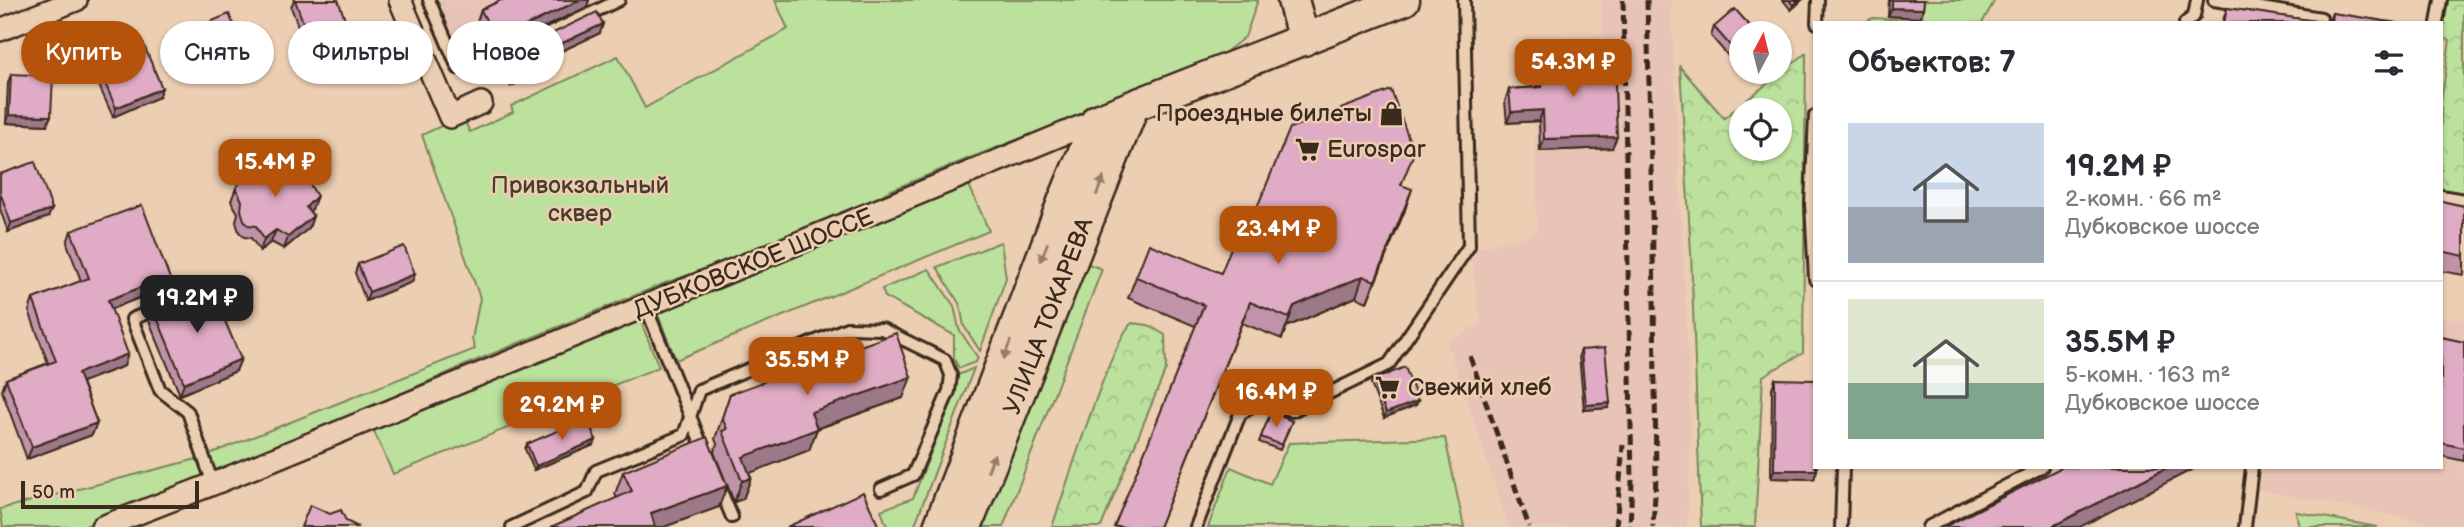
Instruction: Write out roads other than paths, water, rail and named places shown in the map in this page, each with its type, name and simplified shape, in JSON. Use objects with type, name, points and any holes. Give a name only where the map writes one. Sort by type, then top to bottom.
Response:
[{"type":"main road","points":[[1293,0],[1304,40]]},
{"type":"main road","name":"ДУБКОВСКОЕ ШОССЕ","points":[[1097,120],[1404,0]]},
{"type":"main road","name":"УЛИЦА ТОКАРЕВА","points":[[966,527],[1133,107]]},
{"type":"main road","name":"УЛИЦА ТОКАРЕВА","points":[[939,527],[1097,120]]},
{"type":"street","points":[[0,30],[76,0]]},
{"type":"street","points":[[400,0],[450,117],[481,103]]},
{"type":"street","name":"ДУБКОВСКОЕ ШОССЕ","points":[[102,527],[213,484],[1097,120]]},
{"type":"lane","points":[[429,0],[458,68],[493,60],[619,0]]},
{"type":"lane","points":[[1196,527],[1240,414],[1261,400],[1292,411],[1389,364],[1469,246],[1464,0]]},
{"type":"lane","points":[[1817,21],[1818,0]]},
{"type":"lane","points":[[2188,21],[2194,16],[2197,0]]},
{"type":"lane","points":[[2214,0],[2321,18]]},
{"type":"lane","points":[[2437,21],[2441,0]]},
{"type":"lane","points":[[1813,160],[1813,242]]},
{"type":"lane","points":[[2443,197],[2464,200]]},
{"type":"lane","points":[[192,294],[132,319],[160,390],[188,412],[213,484]]},
{"type":"lane","points":[[646,306],[732,517]]},
{"type":"lane","points":[[512,527],[587,492],[596,471],[684,435],[699,390],[847,328],[882,330],[945,360],[951,375],[949,391],[913,475],[881,489]]},
{"type":"lane","points":[[1841,527],[1843,469]]},
{"type":"lane","points":[[1928,527],[2038,469]]},
{"type":"lane","points":[[2245,527],[2252,469]]},
{"type":"railway","points":[[1623,0],[1632,481],[1630,527]]},
{"type":"railway","points":[[1647,0],[1654,295],[1656,478],[1653,527]]},
{"type":"railway","points":[[1470,356],[1529,527]]},
{"type":"railway","points":[[1616,527],[1623,445]]},
{"type":"place","name":"Проездные билеты","points":[[1392,113]]},
{"type":"place","name":"Eurospar","points":[[1307,149]]},
{"type":"place","name":"Свежий хлеб","points":[[1388,387]]},
{"type":"park label","name":"Привокзальный сквер","points":[[580,199]]}]
